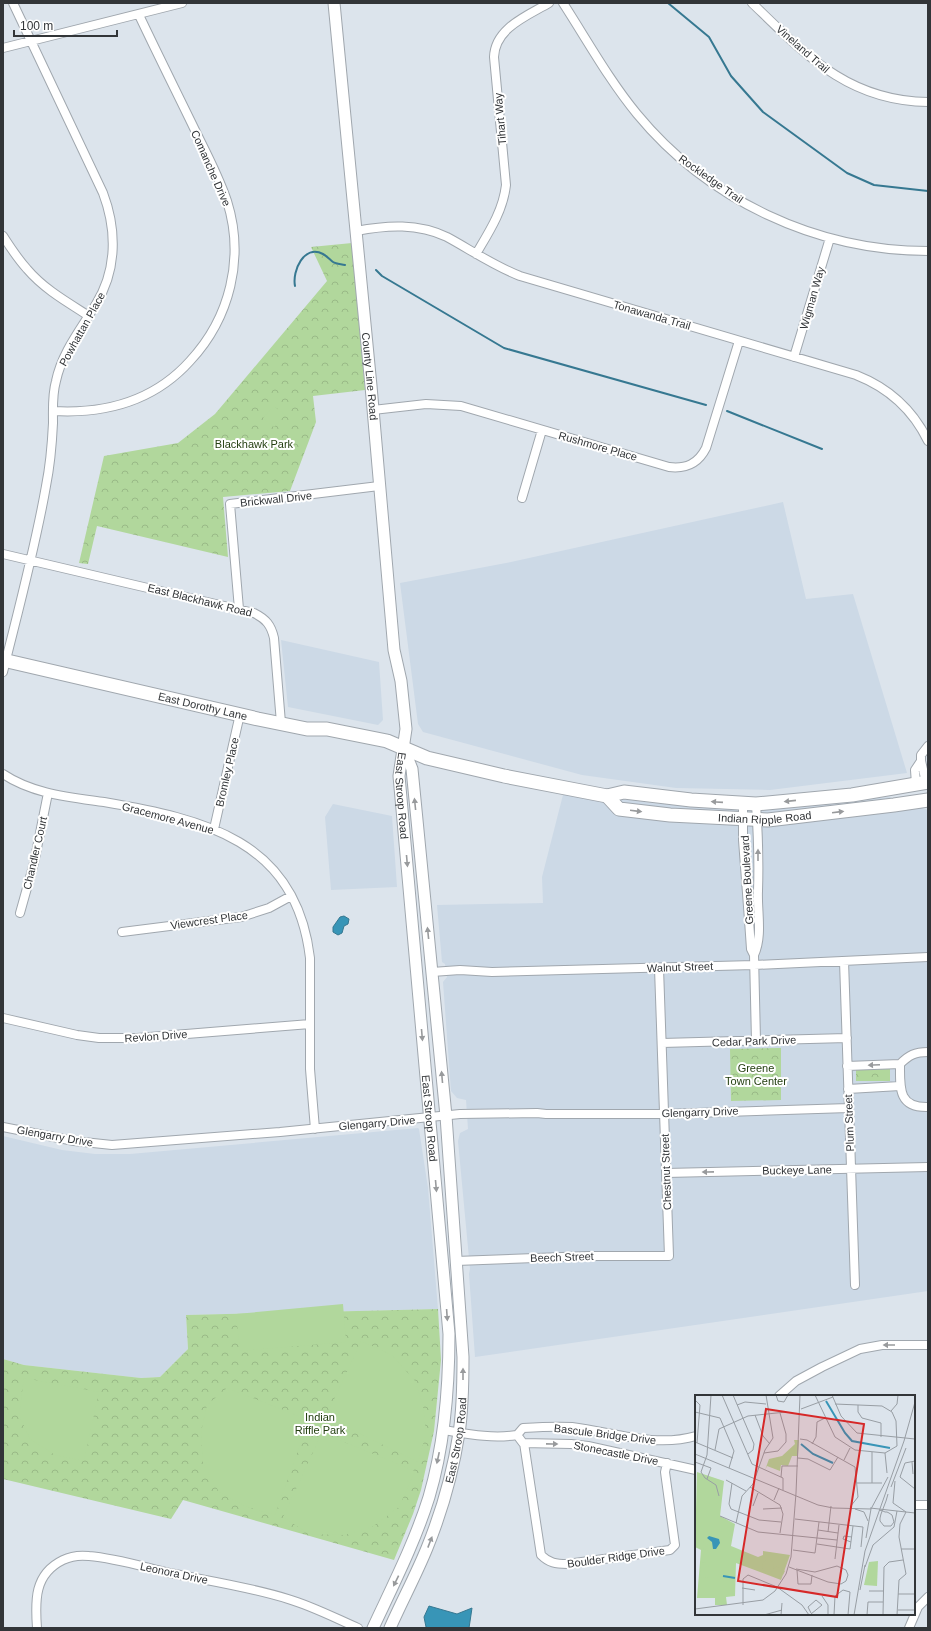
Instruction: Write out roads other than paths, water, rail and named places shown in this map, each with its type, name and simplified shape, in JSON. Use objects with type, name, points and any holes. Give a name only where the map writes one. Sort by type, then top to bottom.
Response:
[{"type":"main road","name":"County Line Road","points":[[334,3],[373,410],[394,650],[401,681],[406,729],[404,748]]},
{"type":"main road","name":"East Dorothy Lane","points":[[4,664],[307,729],[327,729],[387,741],[404,748]]},
{"type":"main road","name":"Indian Ripple Road","points":[[404,748],[426,758],[504,776],[607,796],[624,792],[691,800],[756,804],[852,795],[924,783]]},
{"type":"main road","name":"East Stroop Road","points":[[390,1628],[424,1555],[438,1520],[448,1484],[459,1433],[463,1396],[463,1357],[446,1116],[412,769],[404,748]]},
{"type":"main road","name":"East Stroop Road","points":[[373,1628],[399,1574],[421,1521],[436,1472],[444,1430],[448,1385],[448,1334],[399,776],[404,748]]},
{"type":"main road","points":[[894,805],[903,797],[921,794],[924,783]]},
{"type":"main road","name":"Indian Ripple Road","points":[[607,796],[619,809],[670,815],[757,820],[768,820],[928,800]]},
{"type":"main road","points":[[421,862],[415,873],[408,878],[415,885],[416,896],[426,912]]},
{"type":"street","name":"Powhattan Place","points":[[4,664],[30,560],[46,487],[50,465],[53,397],[59,369],[70,345],[103,292],[110,269],[113,243],[111,218],[103,193],[13,3]]},
{"type":"street","points":[[3,48],[182,3]]},
{"type":"street","name":"Tihart Way","points":[[476,254],[500,212],[505,196],[506,185],[494,56],[496,45],[500,36],[507,29],[548,3]]},
{"type":"street","name":"Rockledge Trail","points":[[563,3],[620,91],[637,114],[672,151],[708,180],[752,207],[792,226],[830,238],[881,248],[928,250]]},
{"type":"street","name":"Vineland Trail","points":[[752,3],[810,57],[848,84],[876,95],[928,102]]},
{"type":"street","name":"Comanche Drive","points":[[53,411],[87,412],[123,404],[151,392],[175,376],[200,351],[211,334],[224,309],[233,276],[234,243],[227,200],[139,14]]},
{"type":"street","name":"Tonawanda Trail","points":[[356,231],[393,226],[421,228],[446,237],[503,269],[520,276],[856,375],[877,384],[904,406],[915,419],[928,441]]},
{"type":"street","points":[[3,236],[17,257],[46,288],[89,316]]},
{"type":"street","name":"Wigman Way","points":[[794,357],[830,238]]},
{"type":"street","name":"Rushmore Place","points":[[373,410],[426,404],[450,405],[473,409],[669,467],[681,468],[690,465],[700,458],[706,448],[739,341]]},
{"type":"street","points":[[522,498],[542,430]]},
{"type":"street","name":"Brickwall Drive","points":[[239,609],[230,504],[379,486]]},
{"type":"street","name":"East Blackhawk Road","points":[[3,554],[239,609],[260,616],[266,620],[272,629],[274,638],[281,723]]},
{"type":"street","name":"Bromley Place","points":[[214,829],[240,714]]},
{"type":"street","points":[[924,783],[921,755],[928,746]]},
{"type":"street","name":"Gracemore Avenue","points":[[3,774],[18,782],[48,793],[121,805],[194,822],[232,836],[259,855],[280,879],[300,912],[308,944],[310,958],[310,1069],[315,1128]]},
{"type":"street","name":"Chandler Court","points":[[20,913],[34,863],[48,793]]},
{"type":"street","name":"Greene Boulevard","points":[[743,804],[743,840],[751,949],[754,955]]},
{"type":"street","name":"Greene Boulevard","points":[[756,804],[758,923],[757,948],[754,955],[756,1041]]},
{"type":"street","name":"Viewcrest Place","points":[[122,932],[241,917],[269,908],[291,896]]},
{"type":"street","name":"Walnut Street","points":[[432,972],[460,970],[492,972],[659,968],[928,957]]},
{"type":"street","name":"Plum Street","points":[[844,961],[854,1285]]},
{"type":"street","name":"Chestnut Street","points":[[659,968],[669,1256]]},
{"type":"street","name":"Revlon Drive","points":[[3,1018],[77,1035],[110,1039],[310,1024]]},
{"type":"street","name":"Cedar Park Drive","points":[[662,1044],[847,1038]]},
{"type":"street","points":[[928,1052],[920,1052],[907,1056],[900,1064],[900,1086],[907,1103],[921,1107],[928,1107]]},
{"type":"street","points":[[847,1066],[900,1064]]},
{"type":"street","points":[[848,1089],[900,1086]]},
{"type":"street","name":"Glengarry Drive","points":[[3,1127],[59,1138],[112,1145],[495,1113],[664,1114],[849,1108]]},
{"type":"street","name":"Buckeye Lane","points":[[666,1173],[928,1167]]},
{"type":"street","name":"Beech Street","points":[[456,1261],[589,1256],[669,1256]]},
{"type":"street","points":[[780,1395],[796,1381],[860,1349],[882,1345],[928,1345]]},
{"type":"street","name":"Bascule Bridge Drive","points":[[517,1435],[523,1428],[559,1426],[651,1441],[675,1440],[695,1436]]},
{"type":"street","points":[[444,1430],[503,1438],[517,1435],[524,1443]]},
{"type":"street","name":"Stonecastle Drive","points":[[524,1443],[577,1445],[612,1451],[695,1470]]},
{"type":"street","name":"Boulder Ridge Drive","points":[[524,1443],[541,1555],[548,1562],[556,1564],[566,1564],[670,1550],[675,1545],[665,1472],[667,1463]]},
{"type":"street","points":[[915,1505],[928,1505]]},
{"type":"street","name":"Leonora Drive","points":[[37,1628],[36,1600],[43,1577],[60,1561],[79,1556],[91,1556],[277,1596],[306,1605],[358,1628]]},
{"type":"street","points":[[915,1614],[918,1607],[928,1597]]},
{"type":"street","points":[[909,1628],[915,1615]]},
{"type":"water","points":[[344,916],[349,919],[348,924],[344,926],[342,933],[338,935],[333,932],[333,927],[340,917]]},
{"type":"water","points":[[429,1606],[457,1614],[472,1608],[469,1628],[426,1627],[424,1617]]},
{"type":"waterway","points":[[668,3],[709,37],[731,76],[763,112],[847,173],[874,185],[928,191]]},
{"type":"waterway","points":[[295,286],[295,273],[301,261],[310,253],[316,252],[323,254],[334,263],[345,265]]},
{"type":"waterway","points":[[376,270],[382,276],[504,348],[706,405]]},
{"type":"waterway","points":[[727,411],[822,449]]},
{"type":"park label","name":"Blackhawk Park","points":[[254,444]]},
{"type":"park label","name":"Greene Town Center","points":[[756,1074]]},
{"type":"park label","name":"Indian Riffle Park","points":[[320,1423]]}]
